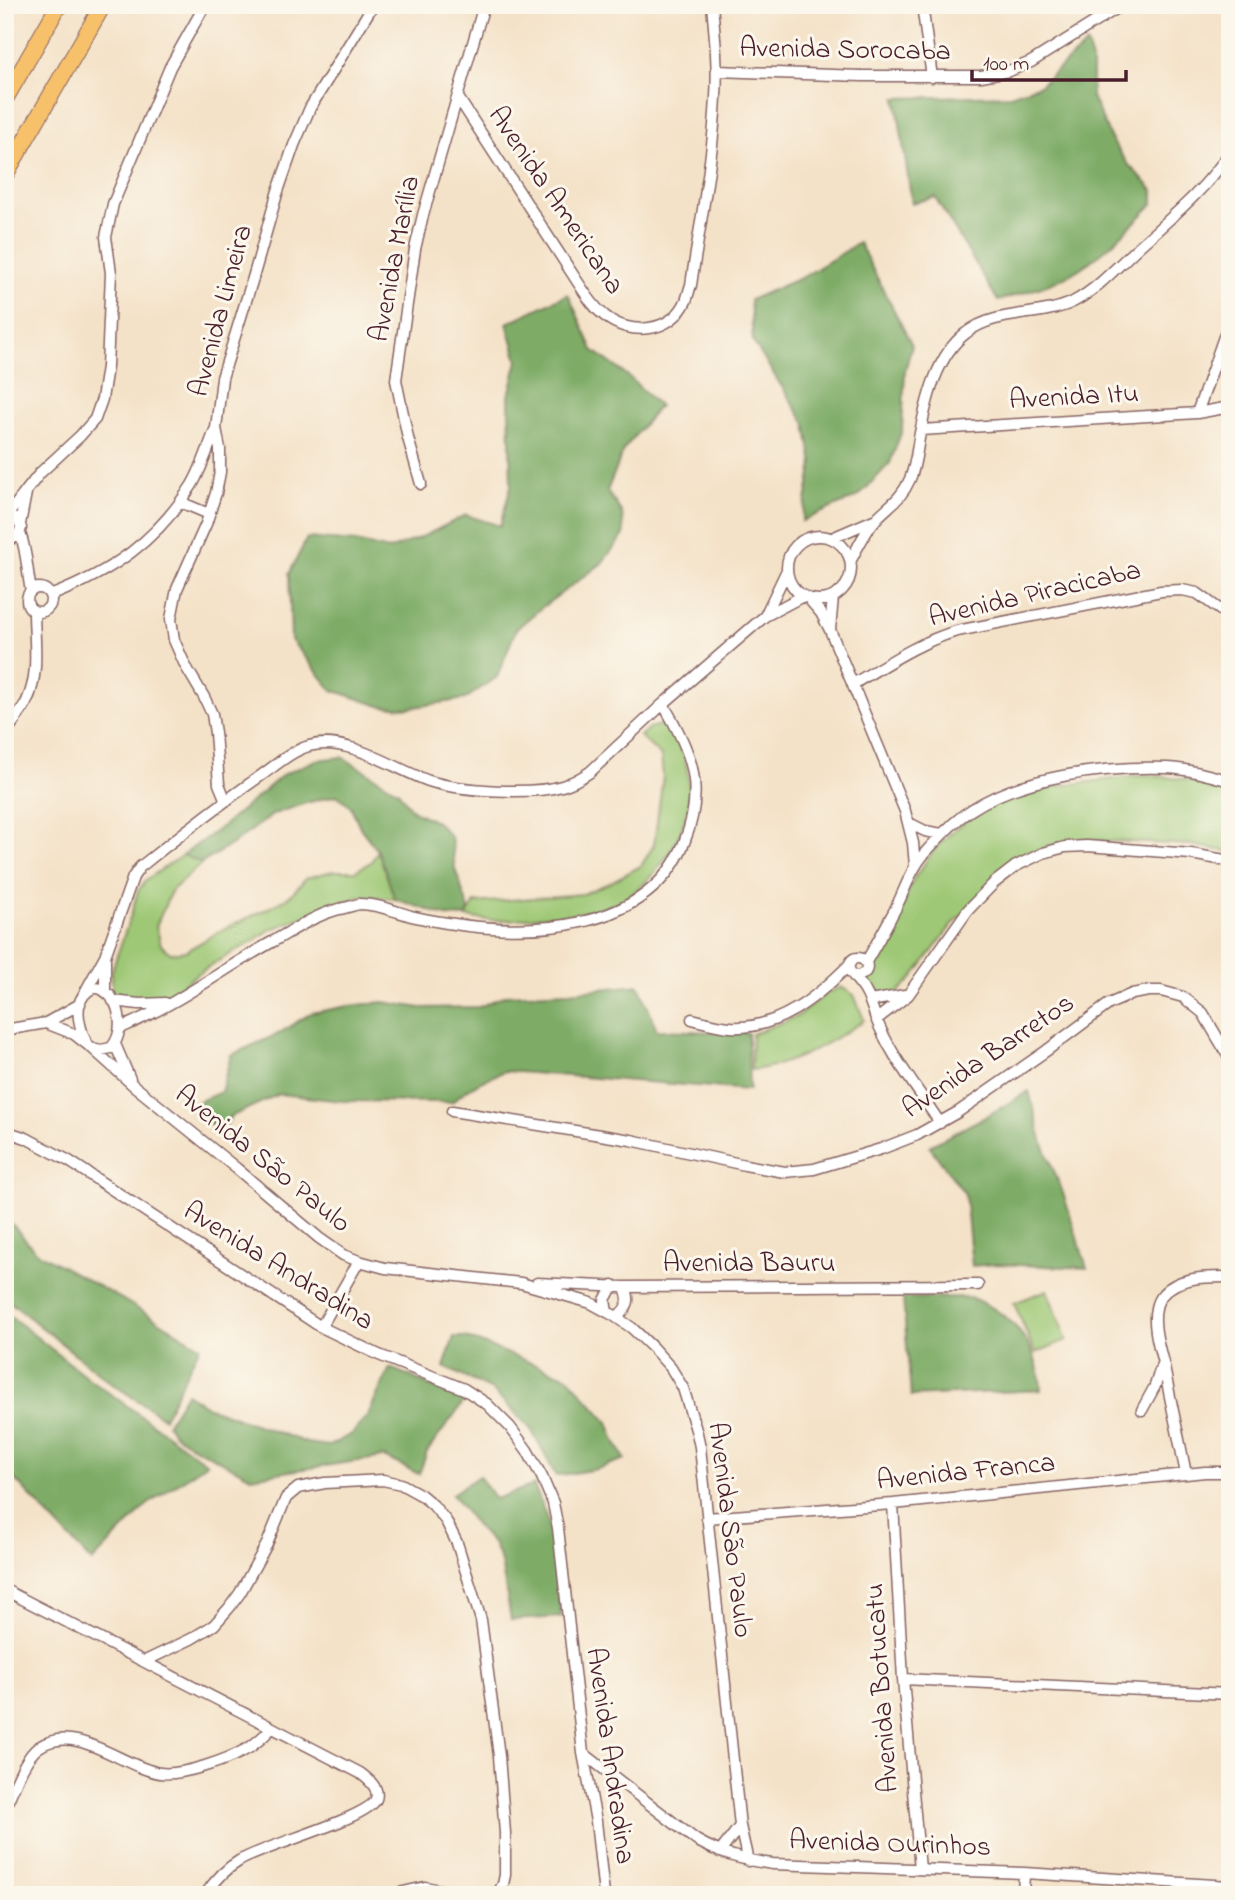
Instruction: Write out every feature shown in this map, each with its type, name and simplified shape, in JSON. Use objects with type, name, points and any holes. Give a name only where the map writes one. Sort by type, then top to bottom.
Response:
[{"type":"highway","points":[[5,99],[59,5]]},
{"type":"highway","points":[[5,175],[103,5]]},
{"type":"street","points":[[6,518],[40,473],[95,419],[102,399],[107,367],[111,273],[106,237],[113,204],[170,67],[205,5]]},
{"type":"street","name":"Avenida Limeira","points":[[226,801],[219,784],[212,714],[174,640],[171,619],[177,589],[209,514],[220,472],[216,428],[222,378],[294,145],[310,107],[373,5]]},
{"type":"street","name":"Avenida Marília","points":[[421,484],[396,380],[415,249],[484,5]]},
{"type":"street","name":"Avenida Americana","points":[[459,99],[595,307],[619,325],[648,330],[664,324],[677,314],[686,302],[691,285],[713,137],[717,71],[712,5]]},
{"type":"street","points":[[922,5],[932,77]]},
{"type":"street","name":"Avenida Sorocaba","points":[[717,71],[981,76],[1009,71],[1031,62],[1122,5]]},
{"type":"street","points":[[832,538],[876,519],[904,492],[911,477],[928,399],[940,368],[951,348],[967,332],[995,320],[1050,310],[1073,302],[1091,290],[1203,188],[1230,152]]},
{"type":"street","points":[[1197,413],[1230,320]]},
{"type":"street","name":"Avenida Itu","points":[[921,430],[1197,413],[1230,407]]},
{"type":"street","points":[[50,596],[116,564],[167,520],[193,483],[216,428]]},
{"type":"street","points":[[14,533],[27,490]]},
{"type":"street","points":[[180,502],[209,514]]},
{"type":"street","points":[[6,518],[12,517],[14,533],[25,547],[32,591]]},
{"type":"street","points":[[850,560],[876,519]]},
{"type":"street","points":[[5,1030],[46,1023],[82,1000],[88,990],[96,988],[105,991],[113,1000],[119,1014],[121,1028],[111,1048],[100,1051],[89,1045],[80,1024],[82,1000],[105,956],[133,877],[140,867],[293,753],[309,746],[343,746],[430,781],[481,789],[519,790],[562,786],[578,780],[765,616],[805,597],[816,600],[833,597],[842,591],[851,571],[847,551],[832,538],[813,536],[795,545],[786,562],[786,572],[792,586],[805,597],[821,613],[830,630],[909,823],[925,831],[942,834]]},
{"type":"street","points":[[765,616],[786,572]]},
{"type":"street","points":[[5,734],[32,688],[35,671],[34,611],[27,602],[32,591],[42,589],[50,596],[49,607],[45,611],[34,611]]},
{"type":"street","name":"Avenida Piracicaba","points":[[853,684],[913,648],[937,637],[1136,594],[1161,590],[1197,593],[1230,617]]},
{"type":"street","points":[[830,630],[833,597]]},
{"type":"street","points":[[121,1028],[171,1003],[250,954],[314,919],[359,904],[449,923],[491,928],[567,925],[598,919],[626,907],[663,878],[680,853],[691,826],[695,779],[692,765],[680,731],[663,704]]},
{"type":"street","points":[[692,1019],[728,1027],[750,1027],[773,1021],[857,968],[880,936],[915,866],[942,834],[969,811],[996,796],[1044,780],[1129,769],[1168,768],[1230,780]]},
{"type":"street","points":[[905,811],[913,843],[915,866]]},
{"type":"street","points":[[877,1019],[908,995],[968,910],[994,883],[1016,866],[1043,853],[1065,847],[1087,846],[1191,854],[1230,861]]},
{"type":"street","points":[[105,956],[105,991]]},
{"type":"street","points":[[857,968],[893,1053],[940,1123]]},
{"type":"street","name":"Avenida Barretos","points":[[452,1111],[631,1140],[785,1172],[814,1168],[881,1149],[917,1135],[940,1123],[1046,1051],[1109,1004],[1132,994],[1161,991],[1183,997],[1203,1013],[1230,1059]]},
{"type":"street","points":[[870,1001],[908,995]]},
{"type":"street","points":[[113,1000],[171,1003]]},
{"type":"street","name":"Avenida São Paulo","points":[[46,1023],[74,1034],[89,1045],[133,1085],[343,1255],[385,1268],[521,1283],[591,1304],[632,1328],[671,1368],[683,1388],[698,1440],[740,1826],[748,1861]]},
{"type":"street","name":"Avenida São Paulo","points":[[115,1044],[133,1085]]},
{"type":"street","name":"Avenida Andradina","points":[[5,1131],[26,1138],[69,1161],[321,1327],[464,1389],[486,1404],[510,1427],[542,1476],[553,1503],[583,1753],[596,1821],[604,1895]]},
{"type":"street","points":[[321,1327],[359,1261]]},
{"type":"street","points":[[1186,1474],[1162,1362],[1156,1309],[1161,1296],[1170,1287],[1192,1279],[1230,1277]]},
{"type":"street","name":"Avenida Bauru","points":[[521,1283],[618,1286],[978,1285]]},
{"type":"street","points":[[618,1286],[629,1297],[628,1303],[622,1313],[611,1314],[605,1300],[618,1286]]},
{"type":"street","points":[[1142,1410],[1155,1386],[1162,1362]]},
{"type":"street","name":"Avenida Franca","points":[[707,1518],[893,1504],[1186,1474],[1230,1472]]},
{"type":"street","points":[[145,1661],[214,1625],[240,1593],[267,1544],[286,1498],[298,1488],[325,1483],[383,1480],[401,1484],[421,1495],[433,1504],[446,1521],[457,1543],[481,1620],[499,1755],[505,1833],[505,1875],[496,1895]]},
{"type":"street","name":"Avenida Botucatu","points":[[893,1504],[903,1679],[920,1869]]},
{"type":"street","points":[[5,1590],[360,1773],[375,1787],[377,1797],[365,1809],[240,1860],[222,1873],[205,1895]]},
{"type":"street","points":[[903,1679],[1230,1694]]},
{"type":"street","points":[[5,1807],[28,1758],[38,1747],[52,1742],[67,1739],[81,1741],[142,1768],[161,1773],[179,1773],[247,1749],[272,1728]]},
{"type":"street","name":"Avenida Ourinhos","points":[[583,1753],[696,1840],[720,1852],[748,1861],[1024,1873],[1230,1886]]},
{"type":"street","points":[[720,1852],[740,1826]]},
{"type":"street","points":[[1023,1895],[1024,1873]]},
{"type":"street","points":[[390,1895],[425,1887],[465,1895]]},
{"type":"green space","points":[[1087,44],[1092,60],[1092,97],[1111,139],[1128,164],[1153,190],[1153,204],[1109,247],[1070,275],[998,301],[935,197],[912,203],[896,98],[1010,95],[1040,85]]},
{"type":"green space","points":[[859,243],[912,345],[905,371],[902,430],[890,463],[859,496],[802,521],[813,464],[806,424],[753,342],[750,300],[803,277]]},
{"type":"green space","points":[[568,294],[593,350],[628,376],[659,406],[624,449],[607,491],[622,513],[624,535],[601,564],[516,629],[497,677],[465,699],[408,708],[380,706],[332,690],[291,640],[289,574],[307,538],[356,542],[389,550],[466,515],[500,526],[511,486],[509,395],[518,361],[507,323]]},
{"type":"green space","points":[[664,724],[674,734],[684,757],[689,798],[686,816],[673,847],[640,887],[613,904],[571,914],[506,920],[466,917],[475,903],[583,894],[641,866],[654,845],[663,776],[661,756],[640,736],[649,728]]},
{"type":"green space","points":[[342,757],[398,791],[413,811],[437,822],[451,837],[455,869],[469,910],[466,917],[446,916],[395,899],[378,851],[361,829],[351,807],[337,795],[274,814],[202,863],[183,855],[284,774],[316,760]]},
{"type":"green space","points":[[1146,775],[1208,782],[1230,788],[1230,852],[1192,845],[1090,840],[1071,841],[1045,848],[1027,857],[952,925],[910,981],[897,993],[881,995],[873,989],[868,979],[878,948],[899,917],[913,880],[934,850],[954,830],[986,806],[1032,789]]},
{"type":"green space","points":[[378,851],[395,899],[363,896],[269,930],[196,975],[164,1000],[121,1000],[112,991],[112,970],[138,891],[146,880],[183,855],[202,863],[171,891],[156,926],[161,945],[170,953],[186,951],[273,906],[291,895],[306,878],[333,871],[355,871],[371,862]]},
{"type":"green space","points":[[639,985],[657,1030],[748,1033],[749,1090],[505,1071],[477,1084],[452,1102],[342,1101],[279,1094],[230,1117],[222,1134],[188,1106],[221,1092],[231,1055],[278,1034],[311,1013],[384,1002],[421,1008],[479,1007],[506,995]]},
{"type":"green space","points":[[841,987],[854,995],[864,1020],[861,1023],[795,1059],[751,1070],[752,1034],[798,1016],[827,993]]},
{"type":"green space","points":[[1029,1091],[1043,1144],[1063,1193],[1087,1268],[995,1264],[972,1266],[965,1194],[929,1146]]},
{"type":"green space","points":[[5,1216],[36,1252],[200,1346],[164,1418],[111,1383],[5,1298]]},
{"type":"green space","points":[[1047,1290],[1067,1340],[1035,1353],[1014,1303]]},
{"type":"green space","points":[[970,1297],[997,1311],[1024,1337],[1038,1368],[1041,1390],[911,1396],[903,1298]]},
{"type":"green space","points":[[5,1312],[88,1378],[207,1463],[147,1505],[92,1562],[5,1469]]},
{"type":"green space","points":[[454,1337],[465,1337],[568,1377],[608,1422],[625,1459],[597,1469],[556,1476],[531,1429],[492,1390],[444,1367]]},
{"type":"green space","points":[[390,1368],[465,1400],[427,1452],[419,1474],[384,1457],[251,1477],[190,1445],[173,1433],[167,1424],[186,1393],[208,1407],[243,1420],[307,1443],[329,1446],[352,1434],[368,1415]]},
{"type":"green space","points":[[479,1476],[495,1499],[534,1485],[552,1532],[561,1617],[511,1620],[501,1562],[494,1545],[452,1494]]}]
